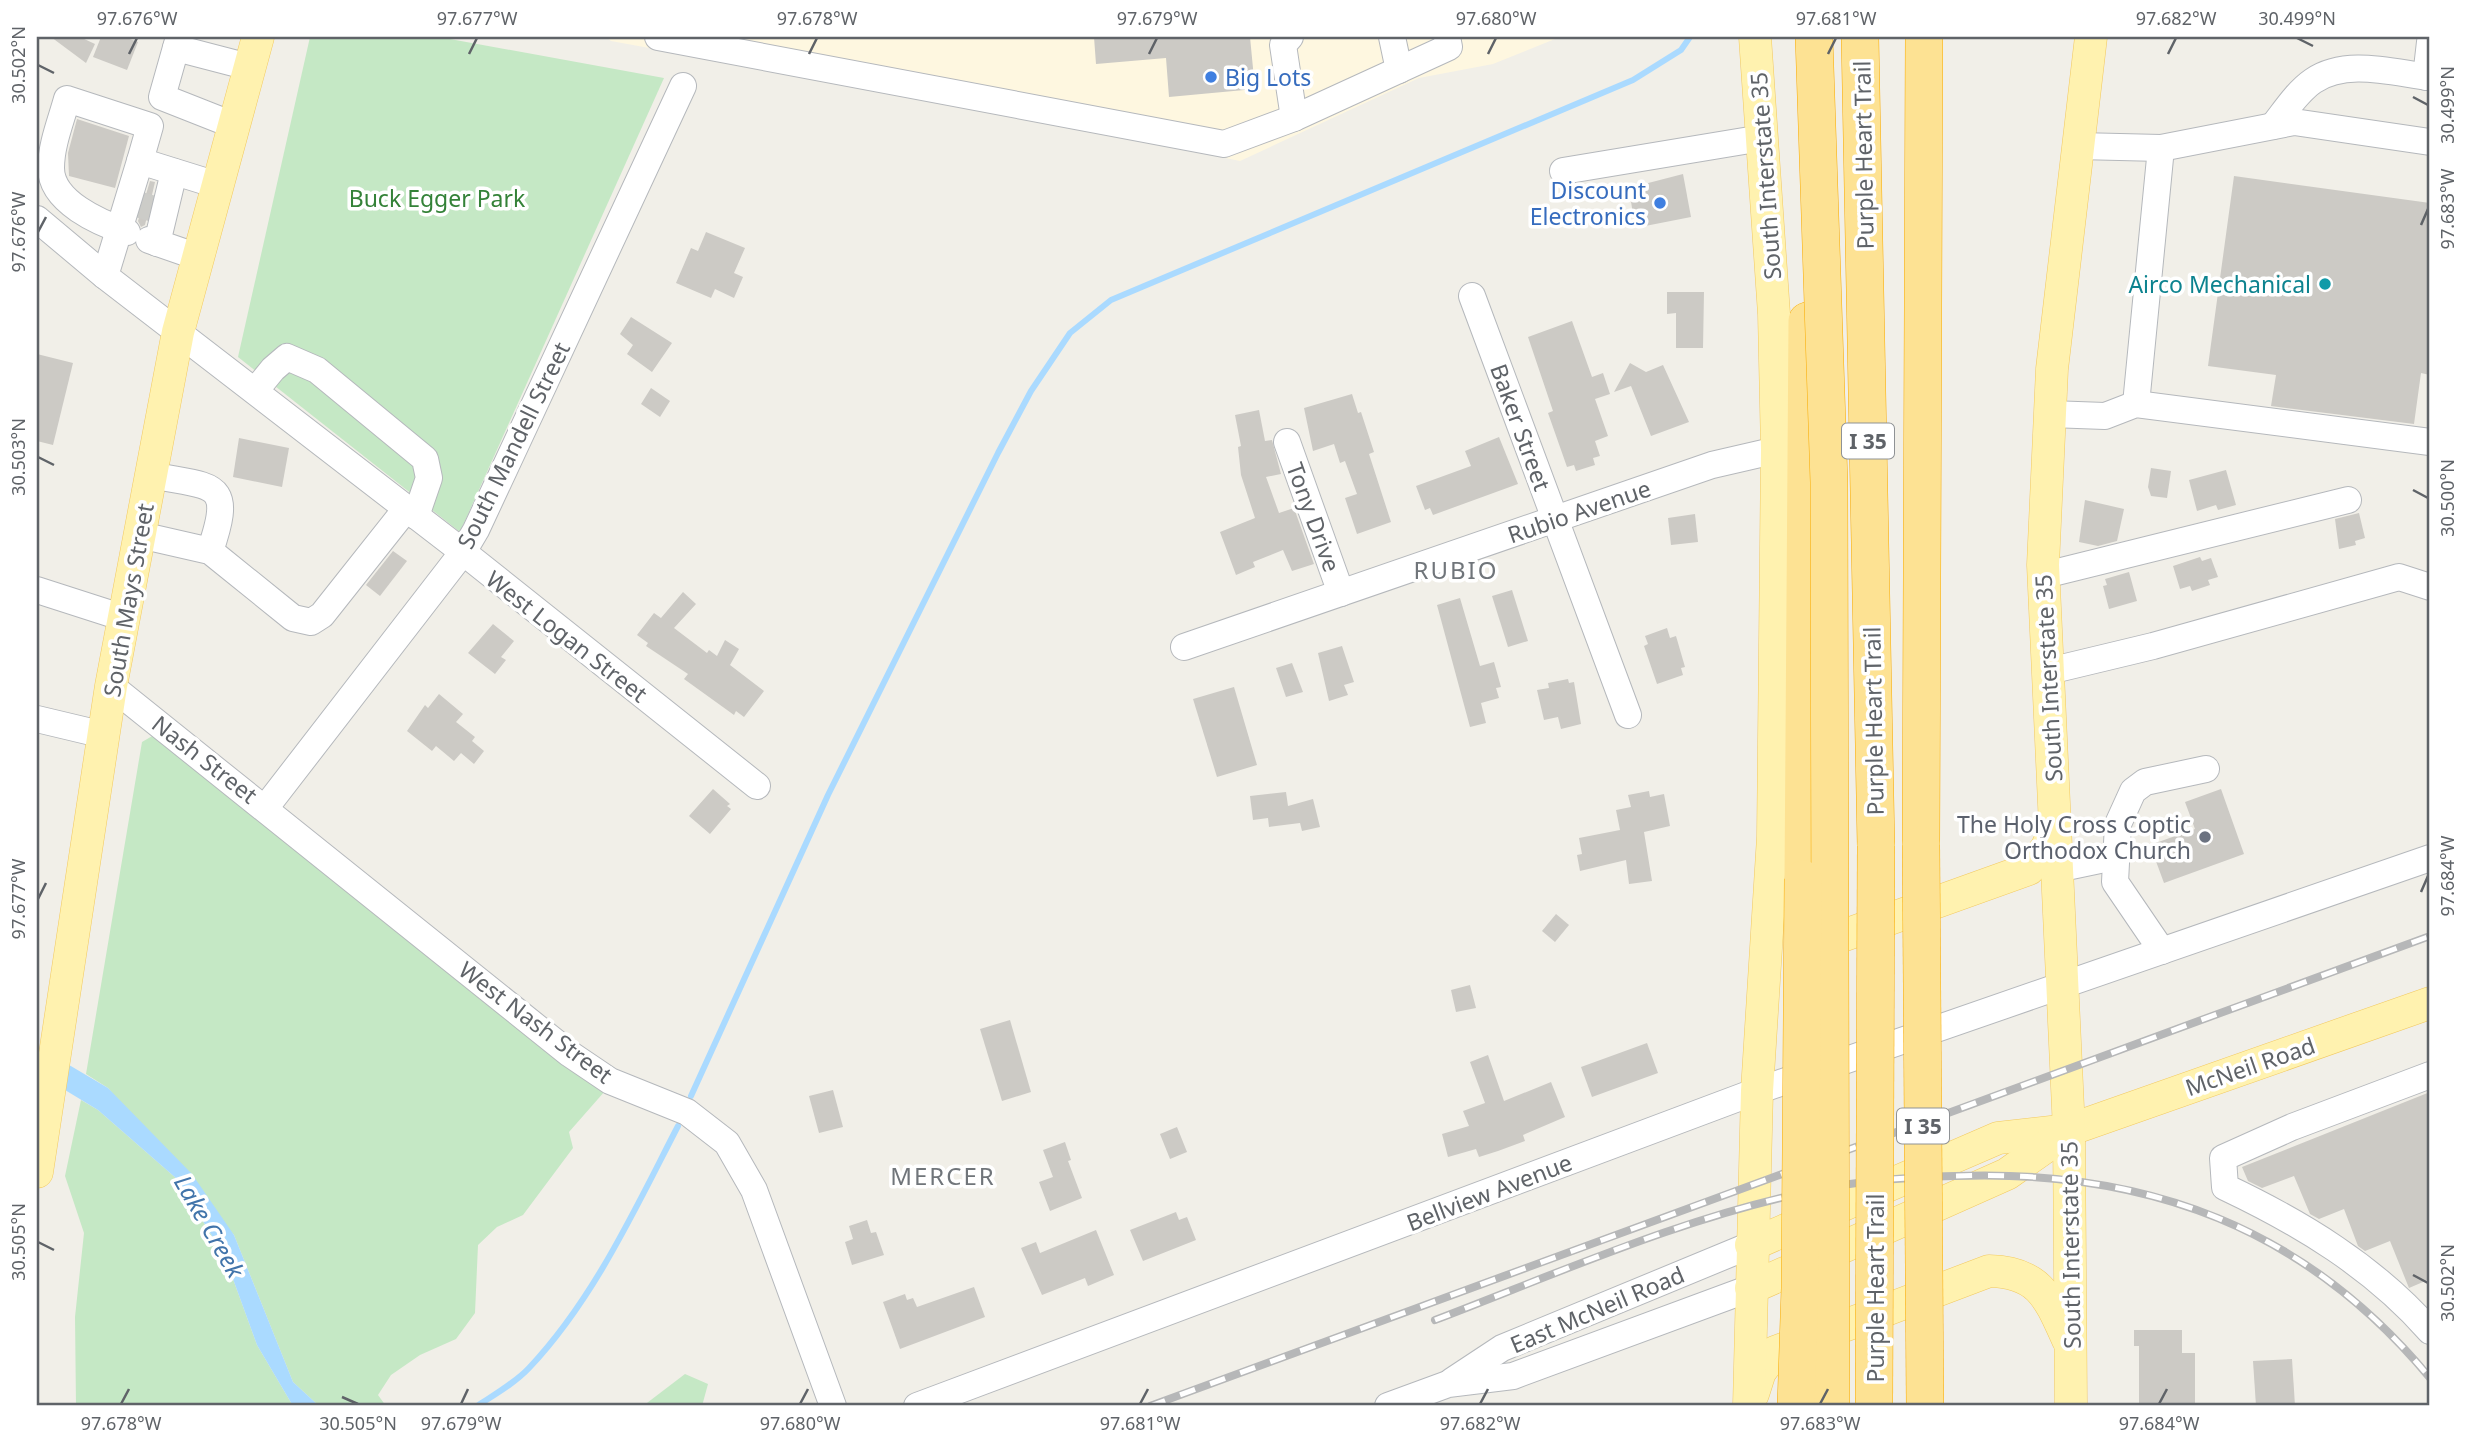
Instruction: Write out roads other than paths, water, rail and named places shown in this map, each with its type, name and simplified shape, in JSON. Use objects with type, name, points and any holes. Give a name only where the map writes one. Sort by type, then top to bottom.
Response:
[{"type":"highway","points":[[1814,37],[1829,482],[1831,1406]]},
{"type":"highway","points":[[1796,1406],[1800,1288],[1807,230],[1820,37]]},
{"type":"highway","name":"Purple Heart Trail","points":[[1860,37],[1876,846],[1874,1406]]},
{"type":"highway","name":"Purple Heart Trail","points":[[1924,37],[1922,845],[1925,1406]]},
{"type":"main road","name":"South Mays Street","points":[[37,1172],[80,904],[111,685],[178,332],[258,37]]},
{"type":"main road","name":"South Interstate 35","points":[[1749,1405],[1757,1091],[1773,837],[1777,450],[1774,314],[1755,37]]},
{"type":"main road","name":"South Interstate 35","points":[[2071,1406],[2069,1130],[2045,575],[2052,369],[2091,37]]},
{"type":"main road","points":[[1773,837],[1794,900],[1808,922],[1826,932],[1845,935],[2029,869],[2046,849],[2055,830]]},
{"type":"main road","name":"McNeil Road","points":[[1751,1245],[1998,1138],[2069,1130],[2430,1003]]},
{"type":"main road","name":"McNeil Road","points":[[1751,1288],[2007,1174],[2069,1130]]},
{"type":"main road","points":[[1749,1405],[1759,1372],[1775,1352],[1989,1270],[2022,1274],[2040,1289],[2047,1296],[2072,1347]]},
{"type":"street","points":[[658,37],[1224,144],[1294,118],[1449,47],[1447,37]]},
{"type":"street","points":[[1290,37],[1283,45],[1294,118]]},
{"type":"street","points":[[1392,37],[1399,70]]},
{"type":"street","points":[[233,125],[162,97],[177,42],[249,67]]},
{"type":"street","points":[[2273,126],[2314,80],[2335,71],[2355,68],[2428,77],[2430,42]]},
{"type":"street","name":"South Mandell Street","points":[[266,807],[463,552],[476,530],[683,86]]},
{"type":"street","points":[[105,276],[138,236],[146,207],[141,161],[150,126],[67,99],[51,171],[59,192],[138,236],[198,257]]},
{"type":"street","points":[[2078,146],[2161,148],[2294,122],[2430,142]]},
{"type":"street","points":[[1563,171],[1762,138]]},
{"type":"street","points":[[2136,404],[2161,148]]},
{"type":"street","points":[[141,161],[217,185]]},
{"type":"street","points":[[138,236],[146,207],[174,172]]},
{"type":"street","points":[[41,222],[66,198]]},
{"type":"street","name":"West Logan Street","points":[[41,222],[105,276],[463,552],[757,786]]},
{"type":"street","name":"Baker Street","points":[[1472,296],[1628,715]]},
{"type":"street","points":[[140,535],[210,551],[293,618],[311,622],[322,615],[411,512],[429,478],[425,459],[317,370],[287,358],[273,369],[255,391]]},
{"type":"street","points":[[2050,414],[2105,416],[2136,404],[2430,442]]},
{"type":"street","name":"Tony Drive","points":[[1287,442],[1341,593]]},
{"type":"street","name":"Rubio Avenue","points":[[1185,647],[1712,465],[1777,450]]},
{"type":"street","points":[[151,475],[211,488],[218,495],[222,507],[221,518],[210,551]]},
{"type":"street","points":[[2045,575],[2348,500]]},
{"type":"street","points":[[2049,671],[2153,646],[2399,577],[2430,587]]},
{"type":"street","points":[[37,590],[124,618]]},
{"type":"street","name":"Nash Street","points":[[111,685],[266,807]]},
{"type":"street","points":[[37,719],[104,736]]},
{"type":"street","points":[[2162,951],[2115,882],[2114,857],[2118,824],[2133,791],[2146,782],[2206,769]]},
{"type":"street","name":"West Nash Street","points":[[266,807],[570,1054],[610,1081],[687,1112],[727,1143],[754,1190],[833,1406]]},
{"type":"street","points":[[2057,869],[2114,857]]},
{"type":"street","name":"Bellview Avenue","points":[[917,1406],[1757,1091],[2430,858]]},
{"type":"street","points":[[2430,1075],[2292,1126],[2223,1158],[2225,1187],[2332,1245],[2410,1307],[2430,1331]]},
{"type":"street","name":"East McNeil Road","points":[[1453,1395],[1502,1348],[1751,1245]]},
{"type":"street","name":"East McNeil Road","points":[[1388,1406],[1453,1395],[1513,1376],[1751,1288]]},
{"type":"water","name":"Lake Creek","points":[[37,1046],[108,1088],[192,1174],[234,1235],[293,1382],[319,1406],[293,1406],[257,1345],[225,1257],[177,1179],[98,1110],[37,1073]]},
{"type":"waterway","points":[[691,1096],[828,795],[998,453],[1031,391],[1070,333],[1111,300],[1633,80],[1681,50],[1690,37]]},
{"type":"waterway","points":[[477,1406],[523,1373],[574,1313],[612,1252],[678,1126]]},
{"type":"tunnel","points":[[134,203],[157,210]]},
{"type":"railway","points":[[1150,1406],[2430,936]]},
{"type":"railway","points":[[1435,1320],[1625,1246],[1771,1200],[1838,1186],[1921,1177],[2025,1177],[2093,1184],[2157,1197],[2218,1218],[2276,1246],[2330,1282],[2382,1326],[2430,1378]]},
{"type":"place","name":"Big Lots","points":[[1211,77]]},
{"type":"place","name":"Discount Electronics","points":[[1660,203]]},
{"type":"place","name":"Airco Mechanical","points":[[2325,284]]},
{"type":"place","name":"The Holy Cross Coptic Orthodox Church","points":[[2205,837]]},
{"type":"district","name":"RUBIO","points":[[1456,569]]},
{"type":"district","name":"MERCER","points":[[943,1175]]},
{"type":"park label","name":"Buck Egger Park","points":[[437,198]]}]
